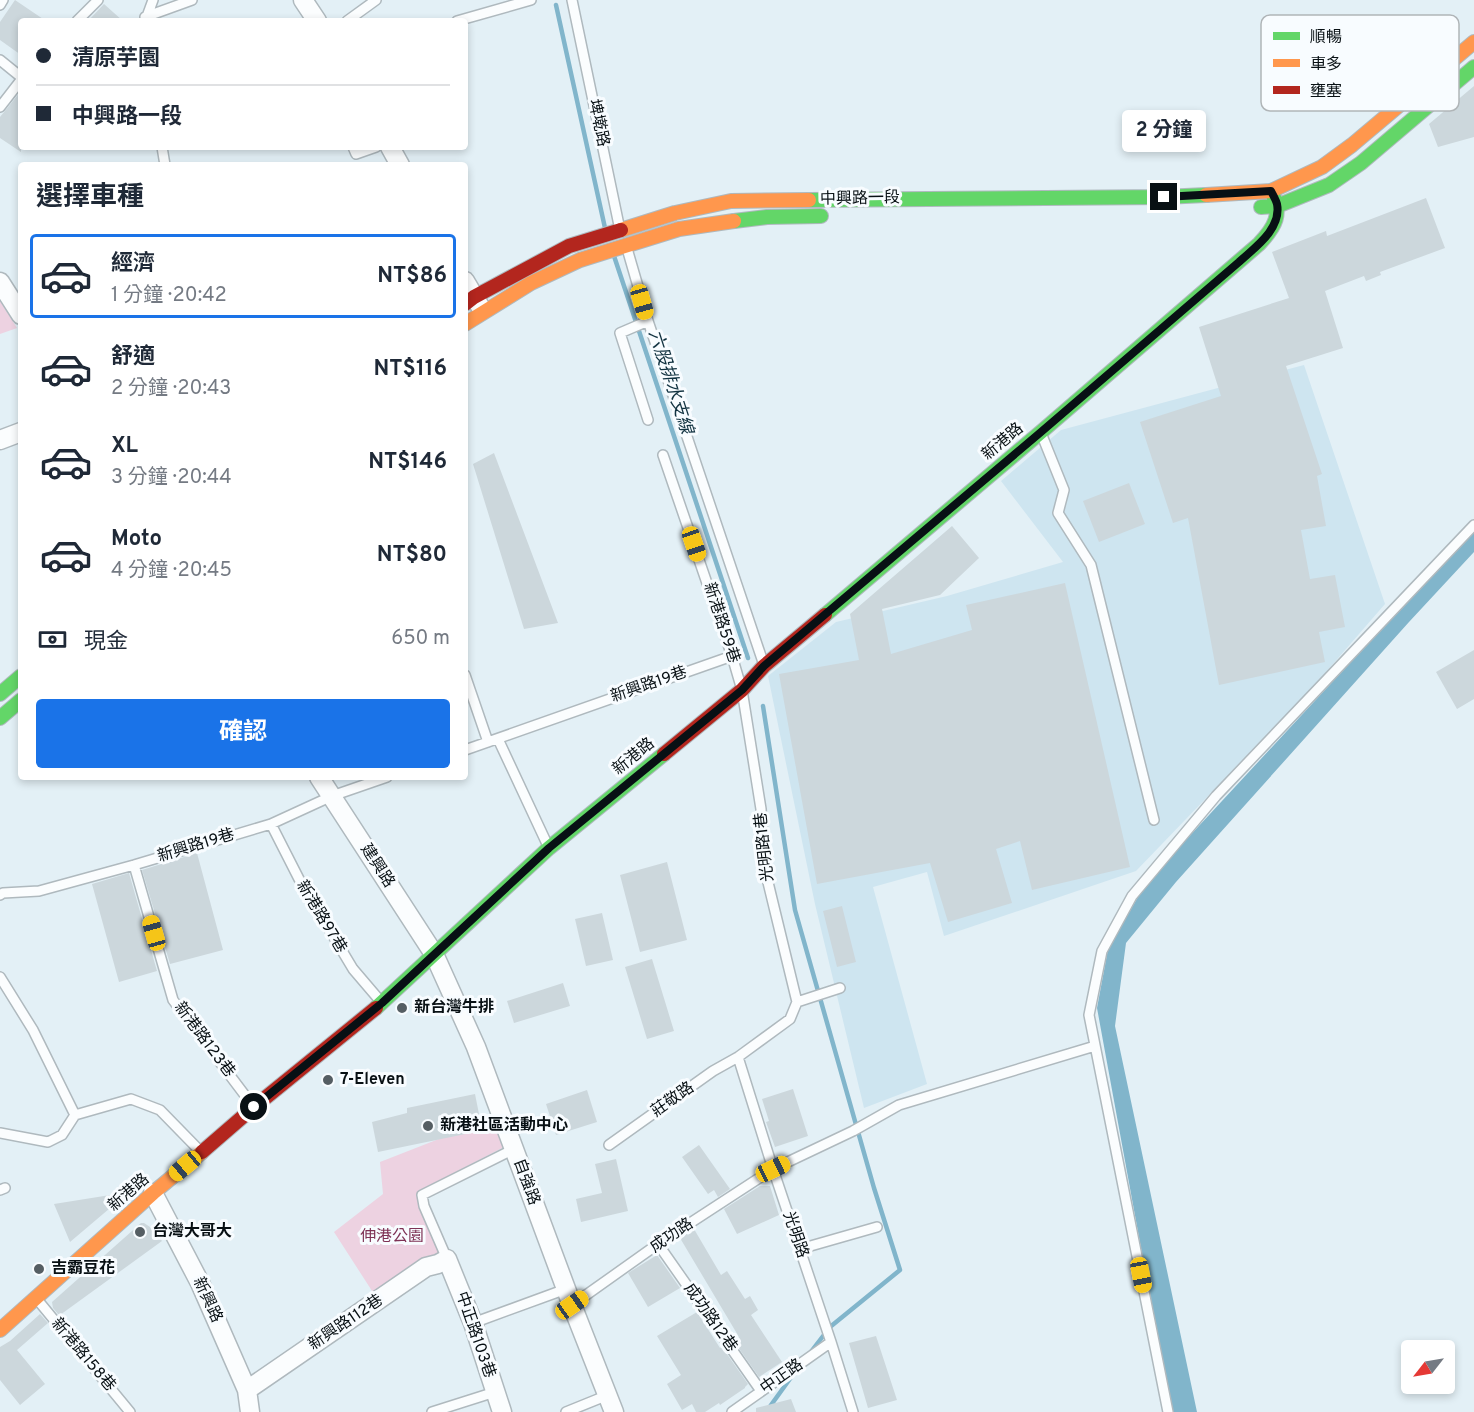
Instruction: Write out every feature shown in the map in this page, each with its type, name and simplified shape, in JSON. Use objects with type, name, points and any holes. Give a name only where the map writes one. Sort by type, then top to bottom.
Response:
[{"type":"main road","points":[[1459,55],[1474,42]]},
{"type":"main road","points":[[1459,80],[1474,67]]},
{"type":"main road","points":[[1277,206],[1271,191],[1322,167],[1392,111]]},
{"type":"main road","points":[[1242,208],[1277,206],[1329,185],[1361,163],[1422,111]]},
{"type":"main road","name":"中興路一段","points":[[474,305],[569,246],[675,213],[731,201],[1164,197],[1271,191]]},
{"type":"main road","name":"新港路","points":[[0,1330],[153,1193],[382,1003],[549,848],[742,690],[764,666],[1239,262],[1275,225],[1277,206]]},
{"type":"main road","name":"中興路一段","points":[[474,305],[531,283],[580,260],[679,229],[767,217],[836,216]]},
{"type":"main road","points":[[0,693],[18,678]]},
{"type":"main road","points":[[0,718],[18,703]]},
{"type":"street","points":[[303,0],[315,18]]},
{"type":"street","points":[[0,282],[18,310]]},
{"type":"street","points":[[468,289],[474,305]]},
{"type":"street","points":[[0,440],[18,433]]},
{"type":"street","name":"建興路","points":[[322,780],[434,954]]},
{"type":"street","name":"自強路","points":[[434,954],[476,1047],[611,1403]]},
{"type":"street","name":"新興路","points":[[153,1193],[200,1283],[247,1390],[250,1412]]},
{"type":"street","name":"中正路103巷","points":[[447,1259],[473,1323],[502,1412]]},
{"type":"street","name":"新興路112巷","points":[[247,1390],[426,1267],[447,1259]]},
{"type":"lane","points":[[0,5],[3,0]]},
{"type":"lane","points":[[80,18],[98,0]]},
{"type":"lane","points":[[146,18],[153,0]]},
{"type":"lane","points":[[148,18],[192,0]]},
{"type":"lane","points":[[351,18],[376,0]]},
{"type":"lane","points":[[467,18],[531,0]]},
{"type":"lane","name":"埤墘路","points":[[572,0],[620,229],[648,321],[764,666]]},
{"type":"lane","points":[[0,60],[18,75]]},
{"type":"lane","points":[[0,107],[18,82]]},
{"type":"lane","points":[[354,150],[356,154],[367,150]]},
{"type":"lane","points":[[648,321],[620,333],[648,420]]},
{"type":"lane","points":[[1041,432],[1064,490],[1059,513],[1091,565],[1154,820]]},
{"type":"lane","name":"新港路59巷","points":[[663,454],[742,690]]},
{"type":"lane","points":[[1168,1412],[1089,1015],[1102,951],[1132,896],[1216,796],[1474,525]]},
{"type":"lane","name":"新興路19巷","points":[[468,749],[732,656]]},
{"type":"lane","points":[[468,684],[488,742]]},
{"type":"lane","name":"光明路1巷","points":[[742,690],[761,809],[765,870],[797,1002]]},
{"type":"lane","points":[[498,739],[549,848]]},
{"type":"lane","name":"新興路19巷","points":[[0,895],[39,891],[272,824],[332,796],[378,780]]},
{"type":"lane","name":"新港路97巷","points":[[272,824],[299,879],[353,969],[382,1003]]},
{"type":"lane","name":"新港路123巷","points":[[134,865],[173,1000],[254,1107]]},
{"type":"lane","points":[[0,977],[33,1030],[75,1115]]},
{"type":"lane","points":[[738,1057],[789,1019],[797,1002],[840,988]]},
{"type":"lane","name":"成功路","points":[[473,1323],[569,1297],[658,1244],[773,1169],[853,1131],[899,1105],[1095,1046]]},
{"type":"lane","name":"莊敬路","points":[[609,1145],[713,1071],[738,1057]]},
{"type":"lane","name":"光明路","points":[[738,1057],[853,1412]]},
{"type":"lane","points":[[0,1133],[48,1142],[62,1135],[75,1115],[131,1099],[160,1110],[201,1152]]},
{"type":"lane","points":[[447,1259],[424,1206],[422,1195],[514,1149]]},
{"type":"lane","points":[[800,1249],[878,1227]]},
{"type":"lane","name":"成功路12巷","points":[[658,1244],[761,1391]]},
{"type":"lane","name":"新港路158巷","points":[[36,1298],[128,1411]]},
{"type":"lane","name":"中正路","points":[[732,1412],[830,1340]]},
{"type":"lane","points":[[432,1412],[495,1392]]},
{"type":"lane","points":[[566,1412],[611,1403]]},
{"type":"shaded area","points":[[1304,365],[1385,604],[1313,687],[1136,871],[944,936],[927,872],[873,887],[927,1084],[864,1108],[815,904],[768,676],[836,622],[947,596],[1063,562],[1001,481],[1061,430]]},
{"type":"green space","points":[[0,301],[17,328],[0,334]]},
{"type":"green space","name":"伸港公園","points":[[490,1119],[506,1146],[417,1192],[441,1253],[374,1294],[334,1232],[383,1194],[380,1162]]},
{"type":"water","points":[[1474,529],[1474,552],[1176,882],[1126,943],[1115,1026],[1197,1412],[1171,1412],[1097,1008],[1108,949],[1146,883]]},
{"type":"building","points":[[15,0],[42,18],[18,18],[18,53],[0,40],[0,22]]},
{"type":"building","points":[[104,4],[120,18],[91,18]]},
{"type":"building","points":[[1474,86],[1474,137],[1438,147],[1429,124],[1444,111],[1459,111],[1459,99]]},
{"type":"building","points":[[18,95],[18,150],[0,138],[0,117]]},
{"type":"building","points":[[1426,198],[1445,248],[1380,272],[1381,275],[1366,281],[1364,276],[1325,291],[1343,348],[1286,366],[1322,474],[1317,476],[1326,526],[1301,530],[1310,579],[1335,575],[1345,627],[1319,632],[1325,662],[1219,685],[1188,518],[1173,523],[1140,422],[1221,396],[1199,327],[1289,298],[1272,252],[1326,231],[1327,236]]},
{"type":"building","points":[[494,453],[558,623],[524,629],[473,464]]},
{"type":"building","points":[[1129,483],[1145,524],[1099,542],[1083,501]]},
{"type":"building","points":[[952,526],[979,558],[940,595],[882,609],[891,654],[972,630],[966,605],[1065,583],[1130,867],[1032,890],[1020,841],[996,849],[1012,903],[948,922],[930,863],[817,884],[779,674],[859,660],[850,614]]},
{"type":"building","points":[[1474,650],[1474,699],[1457,709],[1436,672]]},
{"type":"building","points":[[197,853],[223,950],[170,964],[142,870]]},
{"type":"building","points":[[667,862],[687,940],[640,952],[620,875]]},
{"type":"building","points":[[129,873],[157,971],[119,982],[92,884]]},
{"type":"building","points":[[842,906],[856,962],[837,967],[823,911]]},
{"type":"building","points":[[602,913],[613,960],[586,966],[575,919]]},
{"type":"building","points":[[652,959],[674,1031],[647,1039],[625,967]]},
{"type":"building","points":[[563,983],[570,1006],[514,1023],[507,1001]]},
{"type":"building","points":[[793,1089],[808,1136],[775,1147],[766,1122],[769,1121],[762,1099]]},
{"type":"building","points":[[587,1090],[597,1122],[556,1135],[546,1104]]},
{"type":"building","name":"新港社區活動中心","points":[[475,1094],[480,1119],[482,1118],[485,1130],[378,1152],[372,1122],[407,1113],[407,1108]]},
{"type":"building","points":[[699,1145],[730,1189],[718,1197],[714,1190],[708,1194],[682,1157]]},
{"type":"building","points":[[616,1159],[628,1211],[581,1222],[576,1199],[602,1193],[595,1164]]},
{"type":"building","points":[[760,1186],[770,1186],[779,1215],[737,1234],[724,1209]]},
{"type":"building","points":[[129,1192],[70,1242],[54,1204]]},
{"type":"building","points":[[141,1223],[150,1227],[162,1241],[60,1315],[58,1314],[52,1302]]},
{"type":"building","points":[[694,1229],[721,1275],[727,1271],[745,1299],[750,1296],[758,1310],[751,1315],[782,1362],[759,1377],[733,1340],[739,1337],[680,1238]]},
{"type":"building","points":[[657,1255],[680,1288],[648,1307],[628,1273]]},
{"type":"building","points":[[697,1312],[720,1348],[722,1347],[748,1384],[720,1405],[719,1403],[705,1412],[696,1412],[692,1404],[682,1410],[667,1384],[681,1375],[657,1336]]},
{"type":"building","points":[[40,1314],[48,1323],[17,1350],[45,1384],[20,1405],[0,1380],[0,1347]]},
{"type":"building","points":[[876,1336],[897,1400],[868,1408],[849,1343]]},
{"type":"building","points":[[791,1399],[796,1412],[756,1412],[756,1408]]},
{"type":"waterway","name":"六股排水支線","points":[[556,5],[605,228]]},
{"type":"waterway","name":"六股排水支線","points":[[614,256],[748,658]]},
{"type":"waterway","points":[[763,706],[795,910],[874,1188],[900,1270],[830,1327],[810,1353]]},
{"type":"waterway","points":[[766,1412],[797,1369]]},
{"type":"traffic: fast","points":[[1459,80],[1474,67]]},
{"type":"traffic: fast","points":[[1261,207],[1277,206],[1329,185],[1361,163],[1422,111]]},
{"type":"traffic: fast","points":[[825,615],[1259,244],[1276,220],[1275,199],[1271,191]]},
{"type":"traffic: fast","points":[[809,200],[1206,195]]},
{"type":"traffic: fast","points":[[734,221],[767,217],[821,216]]},
{"type":"traffic: fast","points":[[0,694],[18,679]]},
{"type":"traffic: fast","points":[[0,718],[18,703]]},
{"type":"traffic: fast","points":[[376,1008],[549,848],[664,754]]},
{"type":"traffic: slow","points":[[1459,55],[1474,42]]},
{"type":"traffic: slow","points":[[1206,195],[1271,191],[1322,167],[1392,111]]},
{"type":"traffic: slow","points":[[621,230],[675,213],[731,201],[809,200]]},
{"type":"traffic: slow","points":[[468,322],[531,283],[580,260],[679,229],[734,221]]},
{"type":"traffic: slow","points":[[0,1330],[202,1152]]},
{"type":"traffic: jam","points":[[468,302],[569,246],[621,230]]},
{"type":"traffic: jam","points":[[664,754],[742,690],[764,666],[825,615]]},
{"type":"traffic: jam","points":[[202,1152],[376,1008]]},
{"type":"place","name":"新台灣牛排","points":[[402,1008]]},
{"type":"place","name":"7-Eleven","points":[[328,1080]]},
{"type":"place","name":"新港社區活動中心","points":[[428,1126]]},
{"type":"place","name":"台灣大哥大","points":[[140,1232]]},
{"type":"place","name":"吉霸豆花","points":[[39,1269]]},
{"type":"route","points":[[254,1107],[382,1003],[549,848],[742,690],[764,666],[1239,262],[1275,225],[1277,206],[1271,191],[1164,197]]}]
